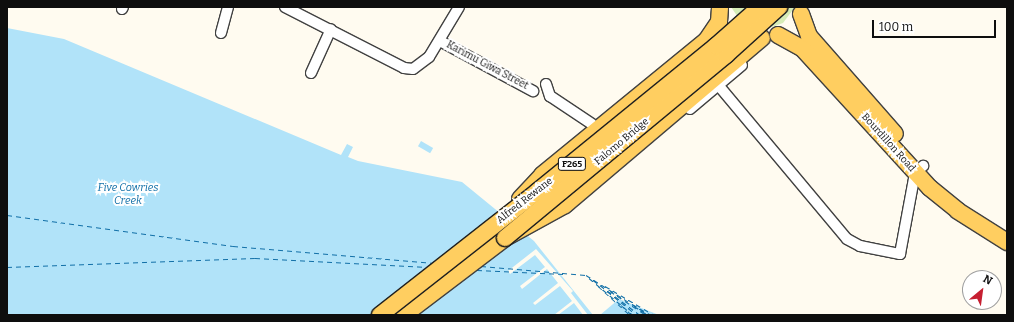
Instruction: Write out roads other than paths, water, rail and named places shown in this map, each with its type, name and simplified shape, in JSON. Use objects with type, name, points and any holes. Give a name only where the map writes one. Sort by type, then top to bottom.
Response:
[{"type":"main road","name":"Alfred Rewane","points":[[380,315],[496,224],[716,46],[760,7]]},
{"type":"main road","name":"Falomo Bridge","points":[[404,315],[505,238],[726,55],[779,7]]},
{"type":"main road","points":[[505,238],[565,205],[728,66],[771,37],[796,23],[803,11]]},
{"type":"main road","name":"Bourdillon Road","points":[[803,11],[809,36],[919,170],[962,202],[1007,231]]},
{"type":"main road","points":[[496,224],[542,175],[706,41],[720,12]]},
{"type":"main road","name":"Bourdillon Road","points":[[720,12],[740,31],[771,37],[803,49],[958,211],[1007,242]]},
{"type":"street","points":[[221,33],[228,7]]},
{"type":"street","points":[[285,7],[331,29],[404,68],[417,68],[425,62],[440,41],[459,7]]},
{"type":"street","points":[[661,69],[720,12]]},
{"type":"street","points":[[311,73],[331,29]]},
{"type":"street","points":[[688,110],[719,86],[771,37]]},
{"type":"street","name":"Karimu Giwa Street","points":[[440,41],[533,91]]},
{"type":"street","points":[[546,84],[550,96],[592,124]]},
{"type":"street","points":[[719,86],[847,239],[853,243],[900,254],[919,170]]},
{"type":"water","name":"Five Cowries Creek","points":[[7,28],[64,39],[341,155],[347,144],[353,147],[348,157],[358,161],[462,182],[534,241],[593,315],[7,315]]},
{"type":"water","points":[[421,141],[433,148],[430,153],[418,146]]},
{"type":"water","points":[[619,299],[659,315],[600,315]]}]
